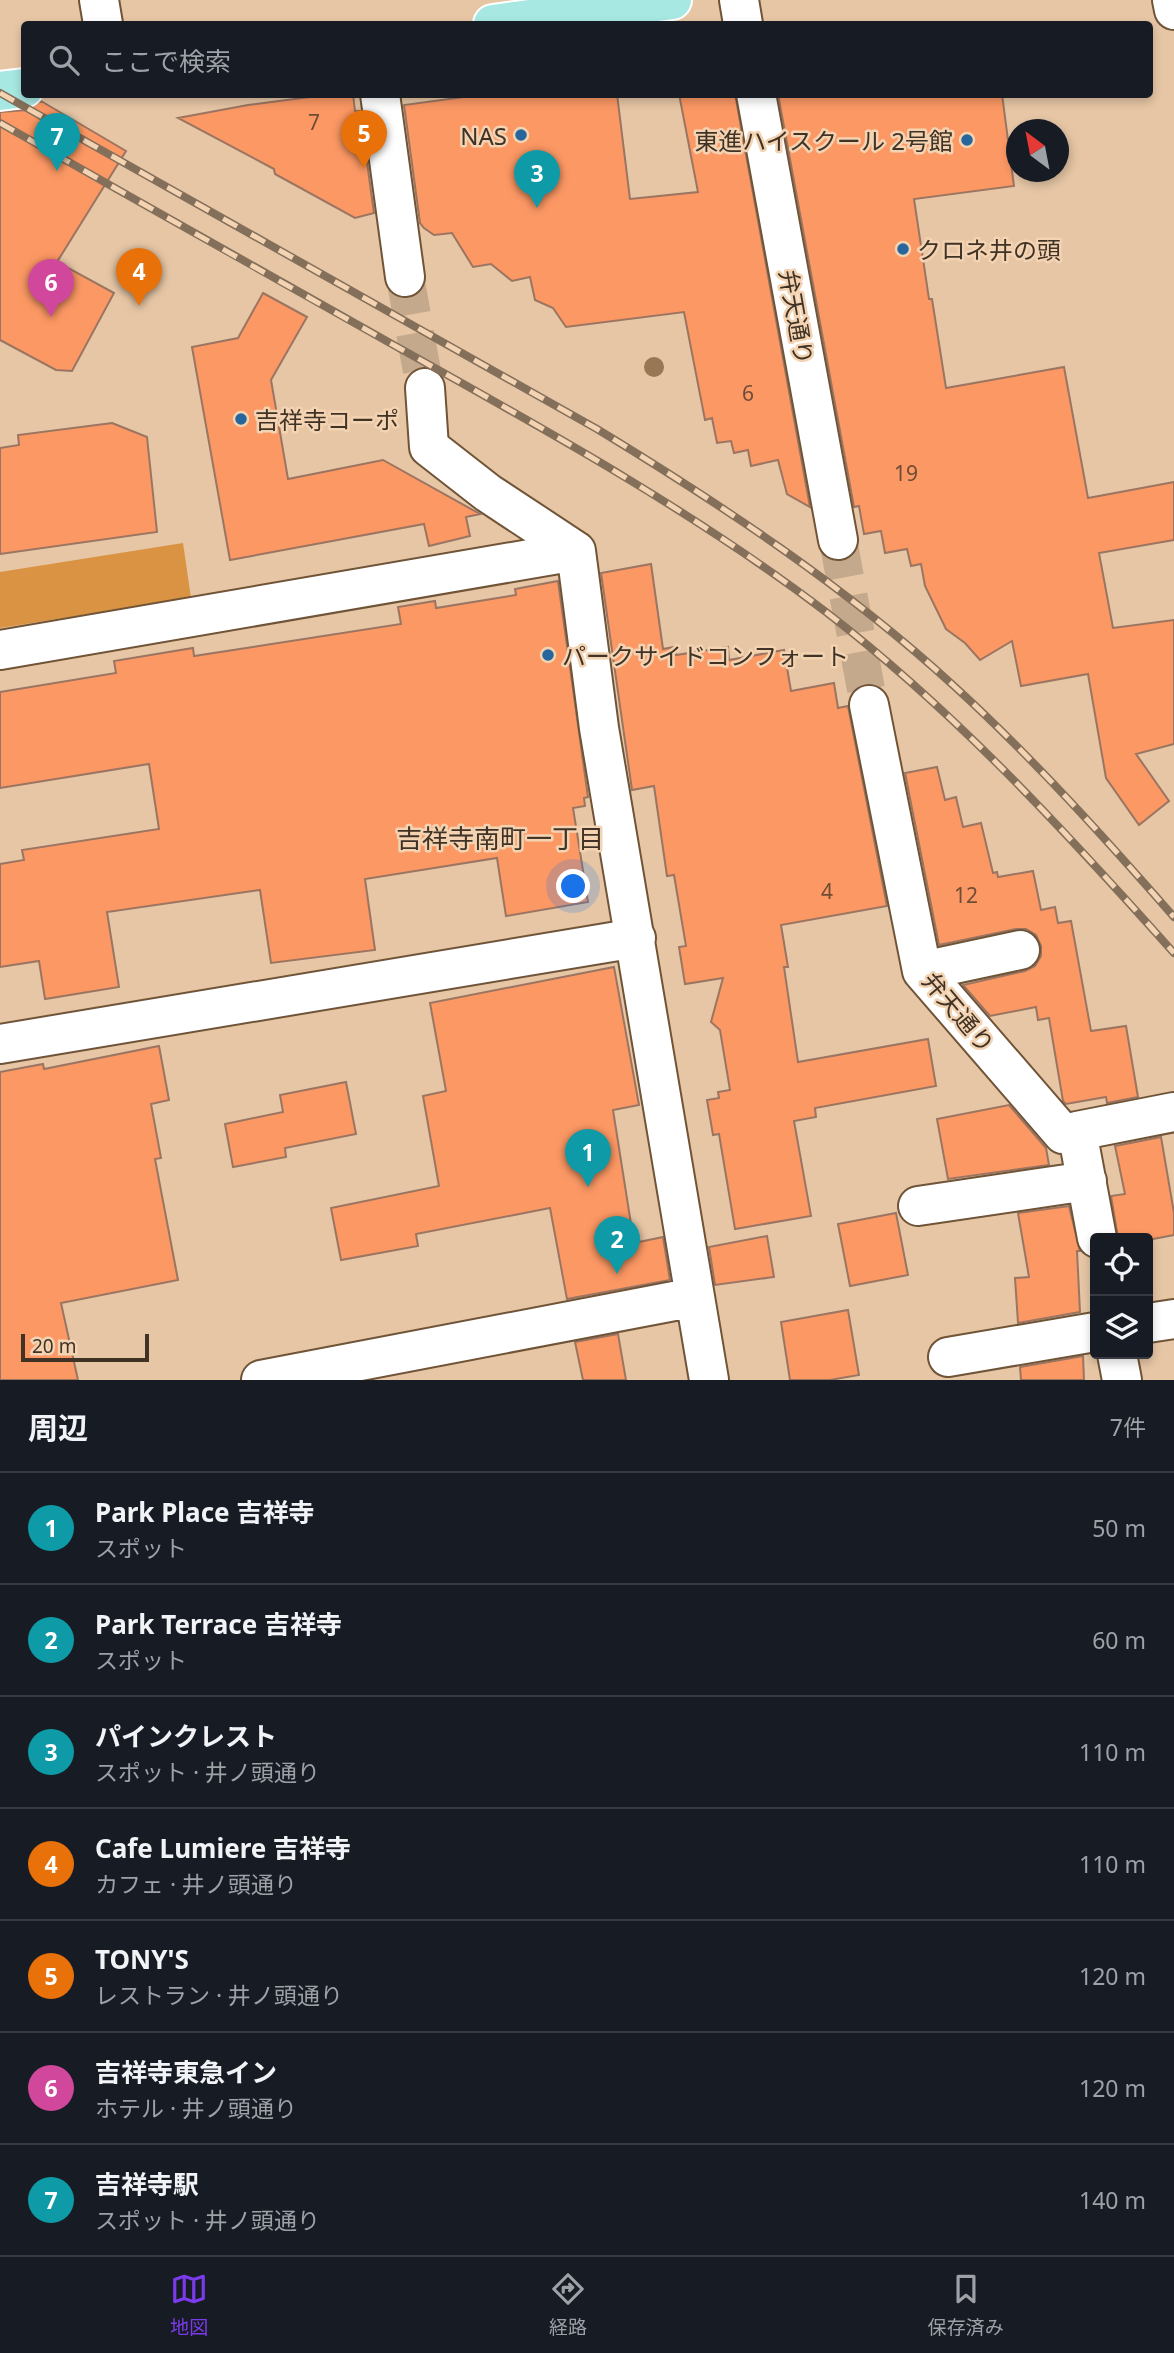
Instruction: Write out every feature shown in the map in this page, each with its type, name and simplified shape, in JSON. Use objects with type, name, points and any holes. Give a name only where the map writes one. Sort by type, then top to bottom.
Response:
[{"type":"main road","points":[[515,21],[672,0]]},
{"type":"main road","points":[[0,91],[21,88]]},
{"type":"street","points":[[99,0],[102,21]]},
{"type":"street","points":[[739,0],[742,21]]},
{"type":"street","points":[[1172,0],[1174,10]]},
{"type":"street","points":[[381,98],[405,277]]},
{"type":"street","name":"弁天通り","points":[[757,98],[838,540]]},
{"type":"street","points":[[425,388],[429,447],[488,493],[576,551],[599,728],[709,1380]]},
{"type":"street","points":[[0,650],[576,551]]},
{"type":"street","name":"弁天通り","points":[[869,705],[922,971],[1063,1134],[1077,1131]]},
{"type":"street","points":[[0,1044],[635,938]]},
{"type":"street","points":[[922,971],[1020,950]]},
{"type":"street","points":[[1096,1233],[1077,1131],[1174,1112]]},
{"type":"street","points":[[918,1206],[1087,1181]]},
{"type":"street","points":[[261,1380],[695,1297]]},
{"type":"street","points":[[1153,1322],[1174,1319]]},
{"type":"street","points":[[948,1357],[1090,1333]]},
{"type":"street","points":[[1118,1359],[1122,1380]]},
{"type":"shaded area","points":[[183,543],[191,598],[0,628],[0,572]]},
{"type":"building","points":[[302,98],[353,98],[355,111],[360,111],[374,213],[355,218],[275,174],[274,169],[178,118]]},
{"type":"building","points":[[456,98],[617,98],[630,199],[698,192],[680,98],[736,98],[810,507],[787,494],[778,460],[751,466],[748,450],[734,453],[731,441],[717,443],[712,418],[705,420],[684,312],[566,327],[553,308],[535,300],[530,277],[512,281],[491,264],[473,267],[452,233],[434,235],[424,228],[420,223],[404,105]]},
{"type":"building","points":[[779,98],[1003,98],[1006,125],[1006,182],[1013,182],[1014,186],[914,199],[946,388],[1064,367],[1088,498],[1174,482],[1174,540],[1099,553],[1113,628],[1174,620],[1174,744],[1136,754],[1169,801],[1139,825],[1106,778],[1088,674],[1021,686],[1012,641],[980,660],[965,643],[946,629],[925,586],[921,564],[911,566],[907,549],[885,553],[881,531],[864,534],[859,506],[854,507]]},
{"type":"building","points":[[41,101],[126,151],[57,262],[114,293],[72,371],[56,370],[0,340],[0,112],[27,110]]},
{"type":"building","name":"吉祥寺コーポ","points":[[263,293],[307,317],[271,380],[288,479],[383,460],[480,514],[466,517],[470,536],[429,546],[424,524],[230,560],[192,347],[238,338]]},
{"type":"building","points":[[112,423],[147,437],[157,532],[0,554],[0,448],[19,445],[18,435]]},
{"type":"building","points":[[651,564],[663,649],[674,647],[676,655],[728,647],[729,660],[784,650],[791,691],[834,683],[838,708],[848,706],[887,906],[781,925],[788,967],[784,967],[798,1062],[928,1039],[936,1086],[815,1108],[816,1117],[794,1121],[811,1216],[735,1229],[719,1134],[713,1135],[707,1100],[719,1098],[718,1092],[730,1090],[720,1030],[711,1022],[723,978],[685,984],[679,947],[686,946],[674,875],[667,876],[654,786],[632,790],[601,573]]},
{"type":"building","points":[[558,581],[588,797],[584,798],[585,806],[573,808],[588,902],[506,916],[497,858],[365,879],[375,950],[271,963],[260,890],[107,912],[119,987],[45,999],[39,961],[0,967],[0,864],[24,860],[22,850],[159,829],[149,764],[0,788],[0,692],[116,673],[114,661],[193,648],[194,656],[401,624],[398,607],[435,601],[436,608],[516,595],[515,589]]},
{"type":"building","points":[[937,767],[945,800],[956,797],[963,827],[981,823],[993,873],[997,872],[998,877],[1033,871],[1041,910],[1055,907],[1058,923],[1071,921],[1091,1031],[1126,1026],[1138,1097],[1107,1103],[1106,1097],[1066,1104],[1063,1101],[1049,1018],[1038,1020],[1036,1007],[990,1016],[963,985],[1025,971],[1035,966],[1041,956],[1041,946],[1036,935],[1026,929],[939,945],[905,773]]},
{"type":"building","points":[[614,967],[639,1105],[613,1110],[634,1243],[663,1237],[670,1280],[567,1299],[550,1208],[416,1234],[418,1246],[341,1260],[331,1208],[439,1186],[423,1096],[446,1091],[430,1003]]},
{"type":"building","points":[[159,1046],[169,1100],[151,1104],[161,1158],[155,1159],[178,1280],[61,1303],[78,1380],[0,1380],[0,1072],[43,1064],[44,1069]]},
{"type":"building","points":[[346,1082],[356,1134],[285,1148],[286,1157],[233,1167],[225,1124],[283,1112],[280,1095]]},
{"type":"building","points":[[1009,1105],[1046,1148],[1049,1165],[948,1179],[937,1119]]},
{"type":"building","points":[[1161,1137],[1174,1213],[1174,1235],[1153,1239],[1153,1233],[1117,1233],[1111,1196],[1125,1194],[1115,1146]]},
{"type":"building","points":[[1069,1206],[1080,1251],[1077,1251],[1080,1312],[1018,1323],[1015,1278],[1029,1277],[1018,1213]]},
{"type":"building","points":[[896,1213],[908,1275],[850,1286],[838,1224]]},
{"type":"building","points":[[767,1236],[774,1277],[715,1285],[709,1247]]},
{"type":"building","points":[[848,1310],[859,1375],[830,1380],[790,1380],[781,1322]]},
{"type":"building","points":[[618,1334],[626,1380],[583,1380],[575,1342]]},
{"type":"building","points":[[1083,1356],[1084,1380],[1021,1380],[1020,1367]]},
{"type":"tunnel","points":[[405,277],[425,388]]},
{"type":"tunnel","points":[[838,540],[869,705]]},
{"type":"railway","points":[[0,93],[597,429],[782,549],[827,581],[913,650],[983,713],[1067,799],[1174,917]]},
{"type":"railway","points":[[0,123],[564,441],[671,506],[775,575],[874,650],[920,690],[1008,774],[1174,953]]},
{"type":"place","name":"NAS","points":[[521,135]]},
{"type":"place","name":"東進ハイスクール 2号館","points":[[967,140]]},
{"type":"place","name":"TONY'S","points":[[364,168]]},
{"type":"place","name":"吉祥寺駅","points":[[57,171]]},
{"type":"place","name":"パインクレスト","points":[[537,208]]},
{"type":"place","name":"クロネ井の頭","points":[[903,249]]},
{"type":"place","name":"Cafe Lumiere 吉祥寺","points":[[139,306]]},
{"type":"place","name":"吉祥寺東急イン","points":[[51,317]]},
{"type":"place","name":"吉祥寺コーポ","points":[[241,419]]},
{"type":"place","name":"パークサイドコンフォート","points":[[548,655]]},
{"type":"place","name":"Park Place 吉祥寺","points":[[588,1187]]},
{"type":"place","name":"Park Terrace 吉祥寺","points":[[617,1274]]},
{"type":"district","name":"吉祥寺南町一丁目","points":[[500,838]]}]
